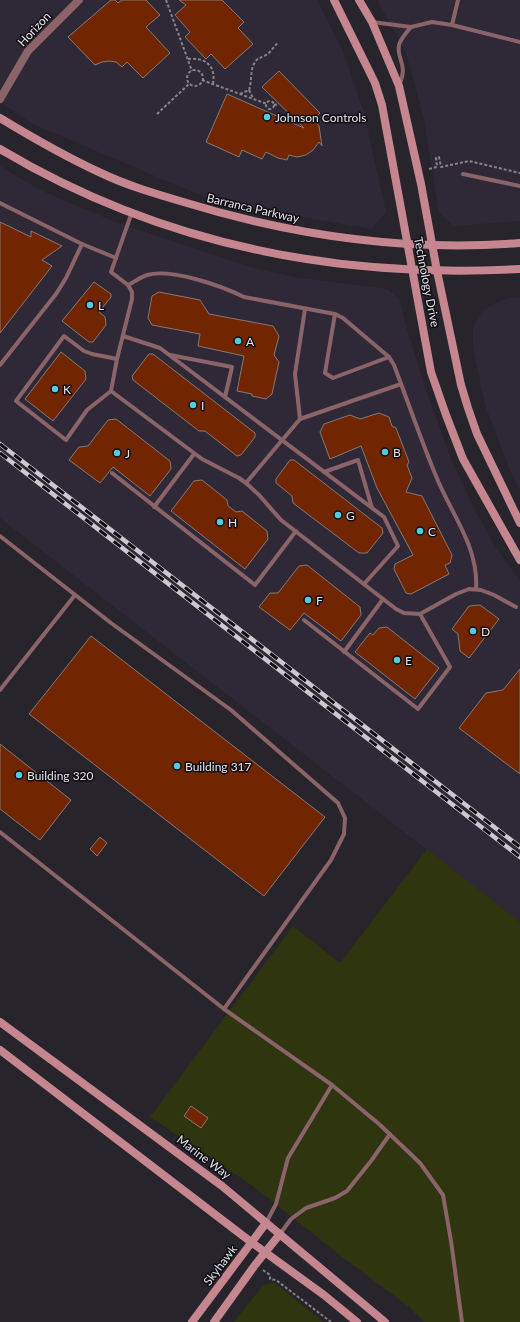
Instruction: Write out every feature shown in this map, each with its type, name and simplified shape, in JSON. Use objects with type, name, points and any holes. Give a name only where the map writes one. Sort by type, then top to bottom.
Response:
[{"type":"main road","name":"Technology Drive","points":[[334,0],[375,83],[382,105],[431,372],[463,459],[520,560]]},
{"type":"main road","name":"Technology Drive","points":[[359,0],[372,22],[399,86],[421,184],[437,271],[461,385],[468,408],[478,434],[520,523]]},
{"type":"main road","name":"Barranca Parkway","points":[[0,118],[52,150],[107,176],[135,188],[222,214],[300,231],[343,238],[407,244],[492,245],[520,243]]},
{"type":"main road","points":[[0,149],[46,176],[154,221],[254,250],[342,265],[437,271],[520,269]]},
{"type":"main road","name":"Marine Way","points":[[0,1022],[217,1182],[385,1322]]},
{"type":"main road","points":[[0,1050],[251,1242],[324,1295],[356,1322]]},
{"type":"main road","name":"Skyhawk","points":[[192,1322],[266,1223]]},
{"type":"main road","points":[[214,1322],[265,1252],[280,1234]]},
{"type":"street","name":"Horizon","points":[[0,99],[28,51],[79,0]]},
{"type":"lane","points":[[452,25],[458,0]]},
{"type":"lane","points":[[372,22],[412,27],[432,22],[452,25],[520,42]]},
{"type":"lane","points":[[399,86],[403,73],[403,67],[399,46],[401,40],[412,27]]},
{"type":"lane","points":[[463,174],[520,186]]},
{"type":"lane","points":[[0,203],[82,244],[116,258]]},
{"type":"lane","points":[[117,359],[84,351],[64,336],[16,401],[66,440],[87,410],[111,391],[117,359],[132,299],[132,292],[128,285],[111,272],[132,212]]},
{"type":"lane","points":[[0,365],[56,294],[66,278],[82,244]]},
{"type":"lane","points":[[128,285],[146,275],[176,275],[230,290],[244,297],[335,314],[344,318],[388,356],[394,365],[436,478],[472,552],[476,569],[476,589]]},
{"type":"lane","points":[[300,418],[295,374],[305,309]]},
{"type":"lane","points":[[335,314],[325,373],[333,378],[388,356]]},
{"type":"lane","points":[[123,336],[160,348],[384,518],[398,546],[364,584]]},
{"type":"lane","points":[[170,355],[232,367],[225,397]]},
{"type":"lane","points":[[246,483],[300,418],[401,384]]},
{"type":"lane","points":[[111,391],[194,454],[239,478],[252,487],[281,520],[396,609],[404,613],[420,614],[456,594],[469,589],[476,589],[494,595],[516,607]]},
{"type":"lane","points":[[154,507],[194,454]]},
{"type":"lane","points":[[324,472],[358,460],[373,509]]},
{"type":"lane","points":[[112,473],[255,585],[296,531]]},
{"type":"lane","points":[[0,536],[111,623],[230,710],[338,803],[345,818],[344,834],[331,860],[224,1009]]},
{"type":"lane","points":[[0,690],[75,595]]},
{"type":"lane","points":[[344,652],[383,599]]},
{"type":"lane","points":[[304,620],[418,709],[450,667],[420,614]]},
{"type":"lane","points":[[0,832],[224,1009],[332,1085],[390,1134],[420,1163],[442,1195],[452,1241],[462,1322]]},
{"type":"lane","points":[[266,1223],[276,1204],[288,1158],[332,1085]]},
{"type":"lane","points":[[280,1234],[291,1219],[306,1208],[336,1198],[347,1191],[390,1134]]},
{"type":"path","points":[[166,0],[192,71]]},
{"type":"path","points":[[253,99],[249,90],[252,82],[252,69],[255,62],[260,57],[267,54],[278,43]]},
{"type":"path","points":[[188,60],[200,59],[207,62],[214,74],[213,84]]},
{"type":"path","points":[[190,83],[187,76],[192,71],[201,73],[202,80]]},
{"type":"path","points":[[202,80],[267,104],[271,102],[274,105]]},
{"type":"path","points":[[190,83],[197,85],[202,80]]},
{"type":"path","points":[[156,114],[190,83]]},
{"type":"path","points":[[240,94],[249,90]]},
{"type":"path","points":[[267,104],[267,107],[270,109],[273,108],[274,105],[279,104]]},
{"type":"path","points":[[429,169],[437,167],[436,158],[439,157],[441,167],[469,160],[520,173]]},
{"type":"path","points":[[270,1275],[270,1279],[276,1280],[331,1322]]},
{"type":"shaded area","points":[[0,0],[317,0],[343,51],[364,113],[386,212],[371,229],[216,202],[33,124],[0,102]]},
{"type":"shaded area","points":[[377,0],[520,0],[520,221],[454,226],[439,213],[424,120],[406,53]]},
{"type":"shaded area","points":[[0,166],[42,191],[115,222],[257,269],[300,278],[387,289],[400,300],[407,329],[425,387],[453,464],[476,512],[496,548],[520,581],[520,922],[0,518]]},
{"type":"shaded area","points":[[520,297],[520,490],[513,478],[485,405],[473,348],[473,328],[481,313],[493,304],[508,298]]},
{"type":"green space","points":[[427,849],[520,922],[520,1322],[424,1322],[409,1307],[341,1256],[254,1187],[150,1117],[293,926],[340,963]]},
{"type":"green space","points":[[275,1283],[323,1322],[234,1322],[263,1285]]},
{"type":"building","points":[[111,0],[115,0],[118,3],[122,0],[146,0],[160,15],[146,27],[170,53],[143,78],[127,62],[122,67],[116,62],[109,61],[95,65],[68,37]]},
{"type":"building","points":[[179,0],[222,0],[244,22],[238,28],[253,44],[225,69],[211,54],[206,59],[185,37],[190,32],[175,15],[186,5]]},
{"type":"building","name":"Johnson Controls","points":[[279,71],[320,113],[314,119],[319,126],[322,146],[319,142],[313,150],[306,155],[297,157],[289,155],[287,160],[278,158],[266,152],[262,159],[242,150],[239,157],[206,142],[227,94],[304,128],[262,87]]},
{"type":"building","points":[[0,222],[31,237],[31,231],[62,246],[42,260],[52,266],[0,333]]},
{"type":"building","name":"L","points":[[94,282],[111,294],[111,297],[99,312],[105,317],[106,325],[93,342],[89,342],[62,321]]},
{"type":"building","name":"A","points":[[159,292],[200,300],[209,314],[273,326],[279,336],[274,355],[279,362],[272,394],[266,399],[237,391],[244,356],[198,346],[200,334],[152,325],[148,318],[152,296]]},
{"type":"building","name":"K","points":[[61,352],[85,371],[86,379],[53,421],[25,399]]},
{"type":"building","name":"I","points":[[149,354],[153,354],[255,433],[255,437],[241,455],[237,456],[205,431],[199,431],[133,380],[132,376]]},
{"type":"building","points":[[379,413],[389,417],[392,426],[396,428],[409,462],[407,465],[412,478],[406,492],[422,496],[452,555],[450,563],[445,565],[449,574],[411,594],[406,593],[394,569],[395,564],[413,555],[377,488],[361,446],[330,459],[320,432],[324,424],[350,415],[360,419]]},
{"type":"building","name":"J","points":[[116,419],[170,461],[171,469],[150,496],[113,467],[100,483],[69,460],[79,447],[88,446],[108,420]]},
{"type":"building","name":"G","points":[[290,460],[294,460],[382,528],[383,533],[367,553],[359,553],[293,503],[292,496],[276,483],[276,479]]},
{"type":"building","name":"H","points":[[202,480],[227,500],[228,506],[236,512],[242,511],[267,531],[268,539],[245,569],[171,511],[194,481]]},
{"type":"building","name":"F","points":[[307,565],[360,607],[361,615],[341,641],[304,613],[290,630],[259,607],[270,593],[278,593],[299,566]]},
{"type":"building","name":"D","points":[[480,605],[499,619],[469,658],[460,651],[458,634],[452,629],[469,606]]},
{"type":"building","name":"E","points":[[387,627],[439,668],[415,699],[355,652],[370,633],[373,635],[379,628]]},
{"type":"building","name":"Building 317","points":[[91,636],[325,817],[264,896],[29,714]]},
{"type":"building","points":[[520,669],[520,774],[459,728],[486,693],[503,690]]},
{"type":"building","name":"Building 320","points":[[0,744],[71,800],[40,840],[0,809]]},
{"type":"building","points":[[100,837],[107,843],[97,856],[90,849]]},
{"type":"building","points":[[191,1106],[208,1118],[201,1128],[184,1116]]},
{"type":"railway","points":[[0,444],[520,847]]},
{"type":"railway","points":[[0,453],[520,857]]},
{"type":"place","name":"Johnson Controls","points":[[267,117]]},
{"type":"place","name":"L","points":[[90,305]]},
{"type":"place","name":"A","points":[[238,341]]},
{"type":"place","name":"K","points":[[55,389]]},
{"type":"place","name":"I","points":[[193,405]]},
{"type":"place","name":"B","points":[[385,452]]},
{"type":"place","name":"J","points":[[117,453]]},
{"type":"place","name":"G","points":[[338,515]]},
{"type":"place","name":"H","points":[[220,522]]},
{"type":"place","name":"C","points":[[420,531]]},
{"type":"place","name":"F","points":[[308,600]]},
{"type":"place","name":"D","points":[[473,631]]},
{"type":"place","name":"E","points":[[397,660]]},
{"type":"place","name":"Building 317","points":[[177,766]]},
{"type":"place","name":"Building 320","points":[[19,775]]}]
